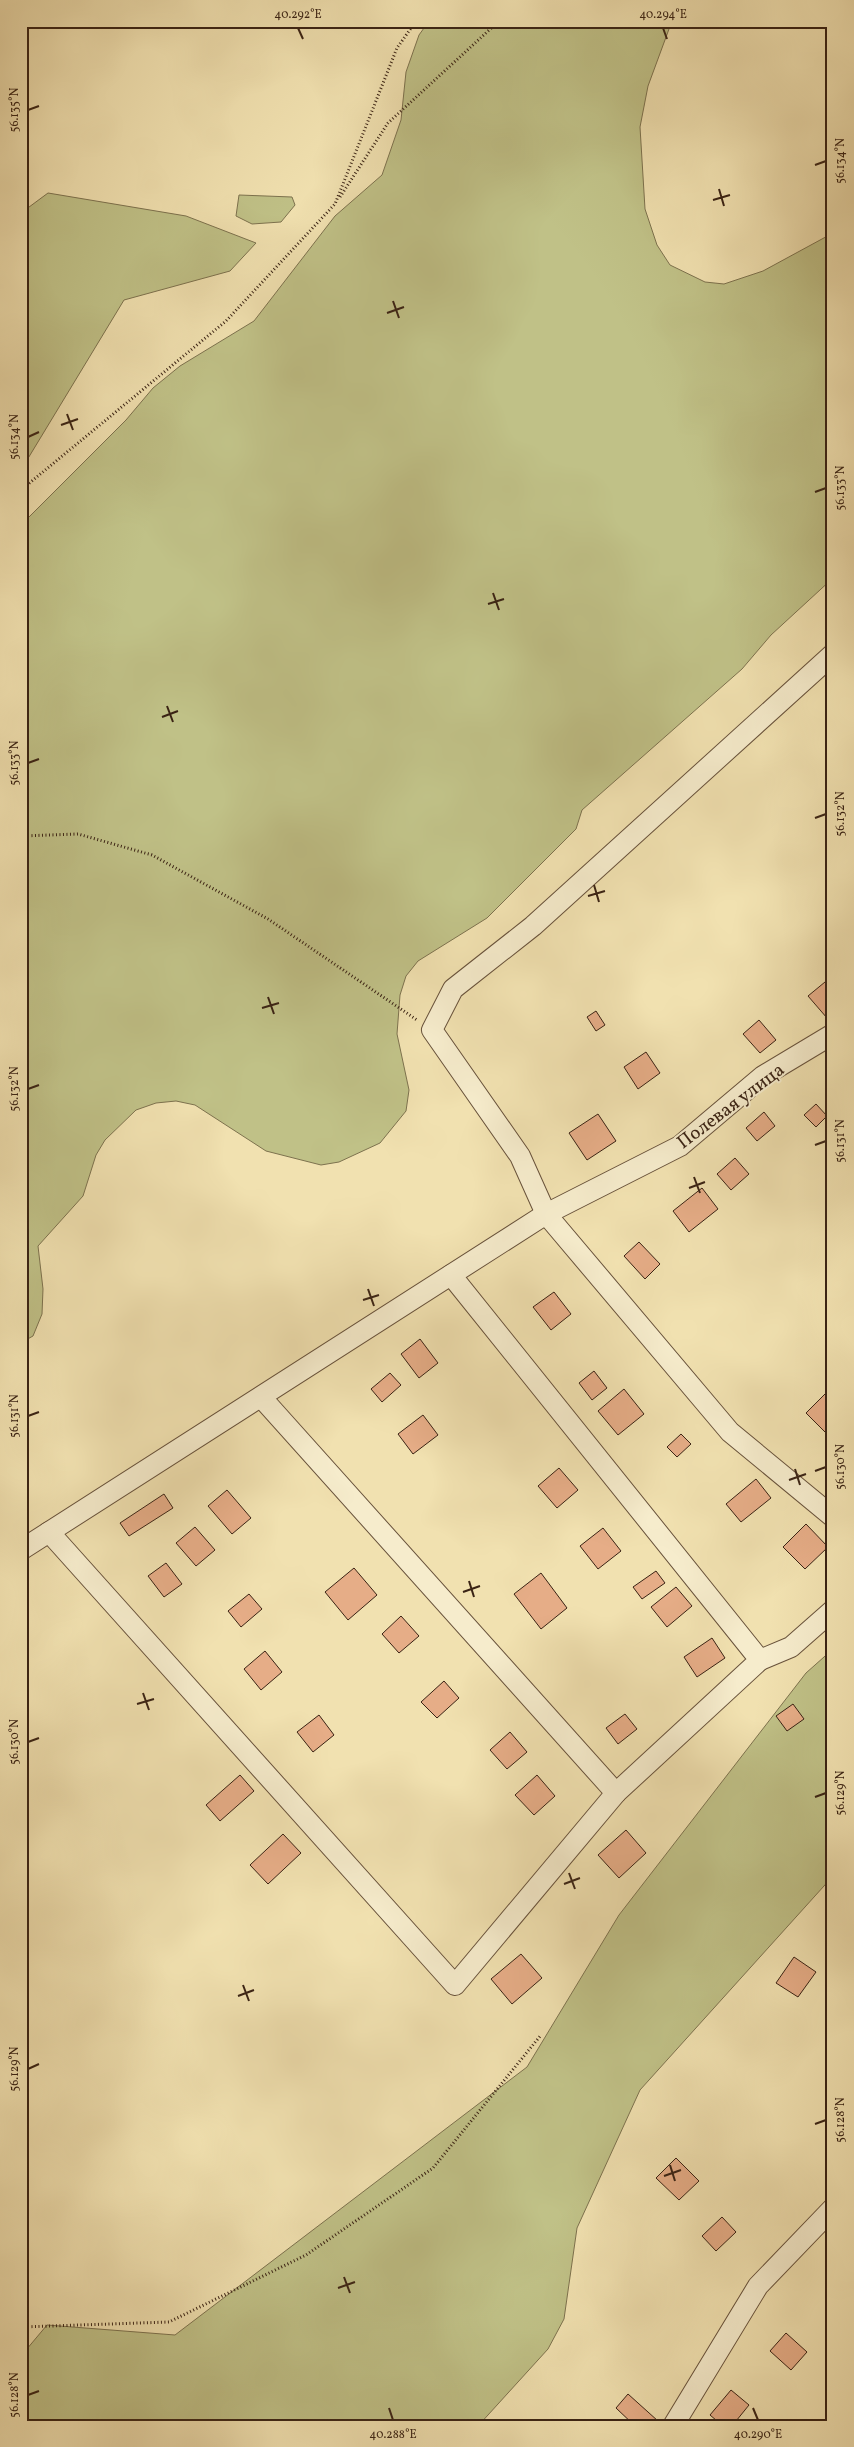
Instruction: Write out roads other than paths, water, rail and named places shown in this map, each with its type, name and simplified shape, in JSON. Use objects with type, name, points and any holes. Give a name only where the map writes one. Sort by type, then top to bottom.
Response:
[{"type":"street","points":[[833,654],[533,926],[453,989],[432,1030],[520,1156],[546,1214],[730,1432],[833,1517]]},
{"type":"street","name":"Полевая улица","points":[[21,1550],[546,1214],[680,1146],[763,1076],[833,1034]]},
{"type":"street","points":[[451,1275],[760,1660]]},
{"type":"street","points":[[261,1396],[616,1793]]},
{"type":"street","points":[[49,1532],[455,1985],[616,1793],[760,1660],[792,1647],[833,1610]]},
{"type":"street","points":[[673,2426],[758,2286],[833,2208]]}]
